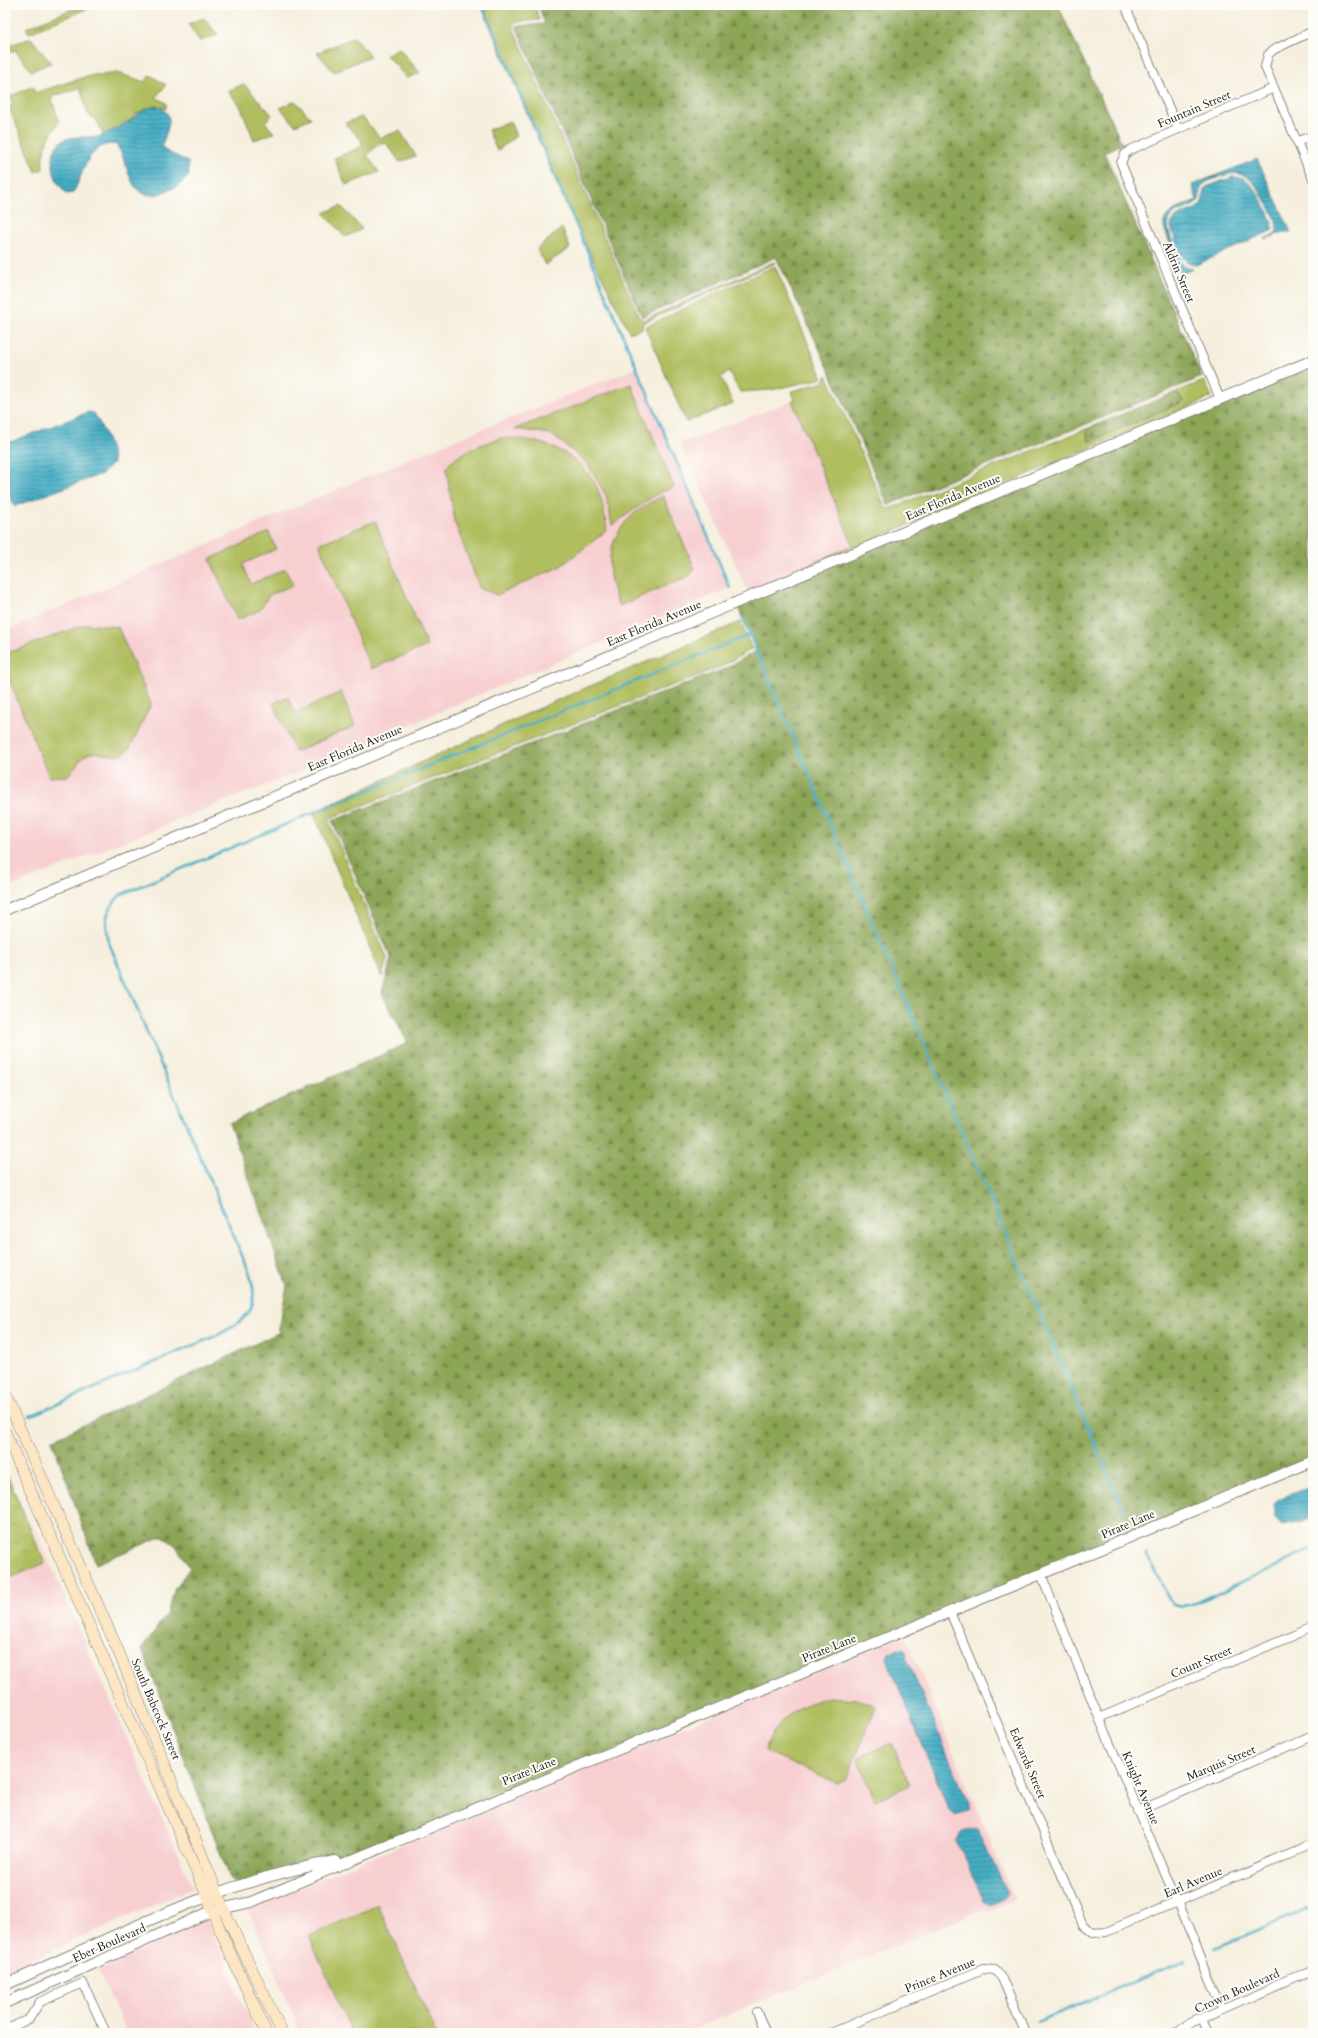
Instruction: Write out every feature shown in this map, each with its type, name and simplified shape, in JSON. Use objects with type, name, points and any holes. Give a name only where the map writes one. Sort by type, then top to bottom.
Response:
[{"type":"main road","name":"South Babcock Street","points":[[5,1395],[116,1648],[224,1909],[282,2033]]},
{"type":"main road","points":[[5,1432],[207,1896],[219,1931],[247,1987],[266,2033]]},
{"type":"street","points":[[1125,5],[1178,129]]},
{"type":"street","points":[[1313,31],[1278,47],[1268,56],[1265,67],[1313,179]]},
{"type":"street","name":"Fountain Street","points":[[1125,154],[1130,150],[1274,88]]},
{"type":"street","points":[[1297,142],[1313,135]]},
{"type":"street","name":"Aldrin Street","points":[[1125,154],[1120,163],[1122,170],[1220,399]]},
{"type":"street","name":"East Florida Avenue","points":[[5,910],[1313,360]]},
{"type":"street","name":"Pirate Lane","points":[[224,1909],[251,1902],[1313,1461]]},
{"type":"street","name":"Knight Avenue","points":[[1040,1574],[1176,1902],[1223,2010]]},
{"type":"street","name":"Edwards Street","points":[[950,1612],[1083,1925]]},
{"type":"street","name":"Count Street","points":[[1099,1718],[1313,1628]]},
{"type":"street","name":"Marquis Street","points":[[1138,1811],[1313,1736]]},
{"type":"street","name":"Earl Avenue","points":[[1083,1925],[1093,1933],[1106,1932],[1313,1844]]},
{"type":"street","name":"Pirate Lane","points":[[218,1892],[296,1868],[354,1858]]},
{"type":"street","name":"Eber Boulevard","points":[[5,1985],[218,1892]]},
{"type":"street","name":"Eber Boulevard","points":[[5,2004],[212,1911],[224,1909]]},
{"type":"street","name":"Prince Avenue","points":[[830,2033],[983,1969],[995,1970],[1002,1978],[1026,2033]]},
{"type":"street","name":"Crown Boulevard","points":[[1170,2033],[1313,1970]]},
{"type":"street","points":[[5,2030],[29,2019],[40,2002],[83,1983],[106,2033]]},
{"type":"street","points":[[757,2012],[766,2033]]},
{"type":"street","points":[[1202,2019],[1208,2033]]},
{"type":"shaded area","points":[[637,368],[730,588],[293,774],[5,889],[5,631],[432,449]]},
{"type":"shaded area","points":[[792,401],[853,545],[748,592],[680,443]]},
{"type":"shaded area","points":[[20,1495],[193,1888],[5,1971],[5,1570],[27,1570],[45,1562],[46,1560]]},
{"type":"shaded area","points":[[905,1635],[1015,1900],[991,1911],[981,1910],[685,2033],[301,2033],[248,1909]]},
{"type":"shaded area","points":[[207,1920],[255,2033],[127,2033],[98,1970]]},
{"type":"green space","points":[[82,5],[96,5],[29,33],[26,28]]},
{"type":"green space","points":[[481,5],[534,5],[540,20],[515,22],[513,27],[640,319],[644,320],[774,262],[775,263],[643,323],[642,328],[630,333],[566,205]]},
{"type":"green space","points":[[538,5],[1058,5],[1122,144],[1104,152],[1202,377],[888,505],[831,374],[776,257],[642,317],[516,26],[545,24]]},
{"type":"green space","points":[[204,18],[218,35],[200,41],[188,24]]},
{"type":"green space","points":[[354,37],[370,56],[334,72],[317,53]]},
{"type":"green space","points":[[31,38],[51,63],[31,71],[15,50],[7,53],[5,52],[5,47]]},
{"type":"green space","points":[[399,48],[420,73],[407,78],[386,55]]},
{"type":"green space","points":[[118,73],[145,82],[150,75],[166,85],[156,97],[166,103],[166,109],[157,106],[137,113],[130,121],[103,135],[98,122],[88,114],[80,88],[51,97],[59,122],[46,144],[43,156],[43,169],[36,172],[10,110],[12,102],[9,97],[33,86],[35,93],[81,78]]},
{"type":"green space","points":[[244,84],[272,115],[265,122],[274,133],[254,140],[240,105],[227,91]]},
{"type":"green space","points":[[295,101],[311,118],[295,125],[280,108]]},
{"type":"green space","points":[[362,117],[379,138],[400,131],[416,156],[400,162],[386,143],[380,143],[367,155],[379,172],[346,185],[334,158],[363,146],[361,140],[345,123]]},
{"type":"green space","points":[[510,121],[516,136],[497,151],[488,130]]},
{"type":"green space","points":[[341,206],[362,229],[345,237],[324,213]]},
{"type":"green space","points":[[562,228],[570,248],[545,265],[537,249]]},
{"type":"green space","points":[[775,266],[823,378],[771,390],[740,392],[729,372],[721,377],[733,404],[686,422],[645,327]]},
{"type":"green space","points":[[1313,360],[1313,1461],[354,1858],[239,1886],[230,1878],[142,1649],[167,1613],[175,1588],[190,1568],[176,1546],[163,1536],[96,1564],[52,1440],[278,1333],[287,1286],[229,1123],[408,1043],[382,994],[391,958],[332,821],[724,669],[757,651],[736,603]]},
{"type":"green space","points":[[827,375],[885,507],[889,509],[1086,429],[1090,442],[1184,401],[1176,392],[1204,381],[1212,397],[748,592],[853,545],[792,401],[795,400],[792,391],[824,382]]},
{"type":"green space","points":[[631,384],[674,487],[657,494],[612,525],[606,495],[586,462],[551,434],[515,429]]},
{"type":"green space","points":[[1176,392],[1184,401],[1089,442],[1086,429]]},
{"type":"green space","points":[[502,438],[528,440],[541,443],[553,447],[575,460],[593,480],[599,491],[607,530],[561,566],[497,595],[480,589],[455,523],[446,468],[457,457],[471,449]]},
{"type":"green space","points":[[663,496],[694,567],[691,575],[619,606],[613,588],[610,571],[610,555],[614,540],[632,515],[646,505]]},
{"type":"green space","points":[[375,521],[427,646],[371,669],[319,544]]},
{"type":"green space","points":[[269,532],[276,549],[243,564],[251,584],[285,569],[293,585],[269,595],[260,610],[237,620],[210,559]]},
{"type":"green space","points":[[740,622],[752,649],[722,666],[330,818],[329,822],[387,958],[382,977],[313,812],[555,701]]},
{"type":"green space","points":[[86,624],[118,627],[151,704],[130,748],[127,751],[117,755],[98,753],[88,754],[82,758],[67,776],[49,777],[10,682],[5,666],[5,654]]},
{"type":"green space","points":[[341,692],[355,726],[295,752],[273,703],[288,697],[295,713]]},
{"type":"green space","points":[[5,1470],[45,1563],[5,1580]]},
{"type":"green space","points":[[829,1697],[857,1699],[876,1706],[847,1778],[837,1783],[765,1751],[775,1730],[789,1715],[808,1704]]},
{"type":"green space","points":[[892,1743],[910,1785],[875,1800],[857,1758]]},
{"type":"green space","points":[[378,1905],[436,2033],[352,2033],[309,1936]]},
{"type":"water","points":[[157,106],[167,114],[169,118],[168,129],[162,146],[166,151],[188,162],[189,175],[184,181],[164,192],[151,195],[142,193],[136,188],[131,180],[120,152],[115,144],[106,145],[92,154],[73,193],[67,194],[61,188],[53,169],[53,156],[58,144],[67,139],[100,137],[128,122],[143,110]]},
{"type":"water","points":[[1257,159],[1291,232],[1284,232],[1265,239],[1276,233],[1277,228],[1275,218],[1257,187],[1248,177],[1231,174],[1209,181],[1202,187],[1199,200],[1197,202],[1192,206],[1172,215],[1168,221],[1171,237],[1182,264],[1185,267],[1193,269],[1181,274],[1164,227],[1166,217],[1175,210],[1197,200],[1192,185]]},
{"type":"water","points":[[1233,177],[1244,179],[1250,183],[1267,211],[1273,230],[1196,265],[1191,264],[1186,261],[1179,251],[1171,227],[1172,222],[1179,216],[1201,205],[1206,187]]},
{"type":"water","points":[[89,412],[94,413],[103,431],[113,458],[113,464],[102,474],[15,506],[5,489],[5,444]]},
{"type":"water","points":[[1313,1486],[1313,1516],[1302,1521],[1283,1525],[1276,1518],[1274,1503],[1278,1499]]},
{"type":"water","points":[[898,1649],[904,1649],[907,1653],[906,1657],[961,1786],[968,1798],[970,1809],[956,1816],[949,1810],[887,1659],[889,1653]]},
{"type":"water","points":[[977,1828],[1008,1894],[1004,1899],[990,1905],[984,1901],[956,1840],[959,1834]]},
{"type":"waterway","points":[[483,5],[730,588]]},
{"type":"waterway","points":[[742,617],[1123,1509]]},
{"type":"waterway","points":[[30,1416],[220,1334],[245,1317],[253,1304],[254,1296],[250,1274],[109,943],[107,928],[108,912],[120,895],[310,814],[749,635]]},
{"type":"waterway","points":[[1146,1554],[1172,1604],[1183,1606],[1196,1603],[1313,1549]]},
{"type":"waterway","points":[[1215,1948],[1313,1907]]},
{"type":"waterway","points":[[1037,2022],[1186,1960]]}]
